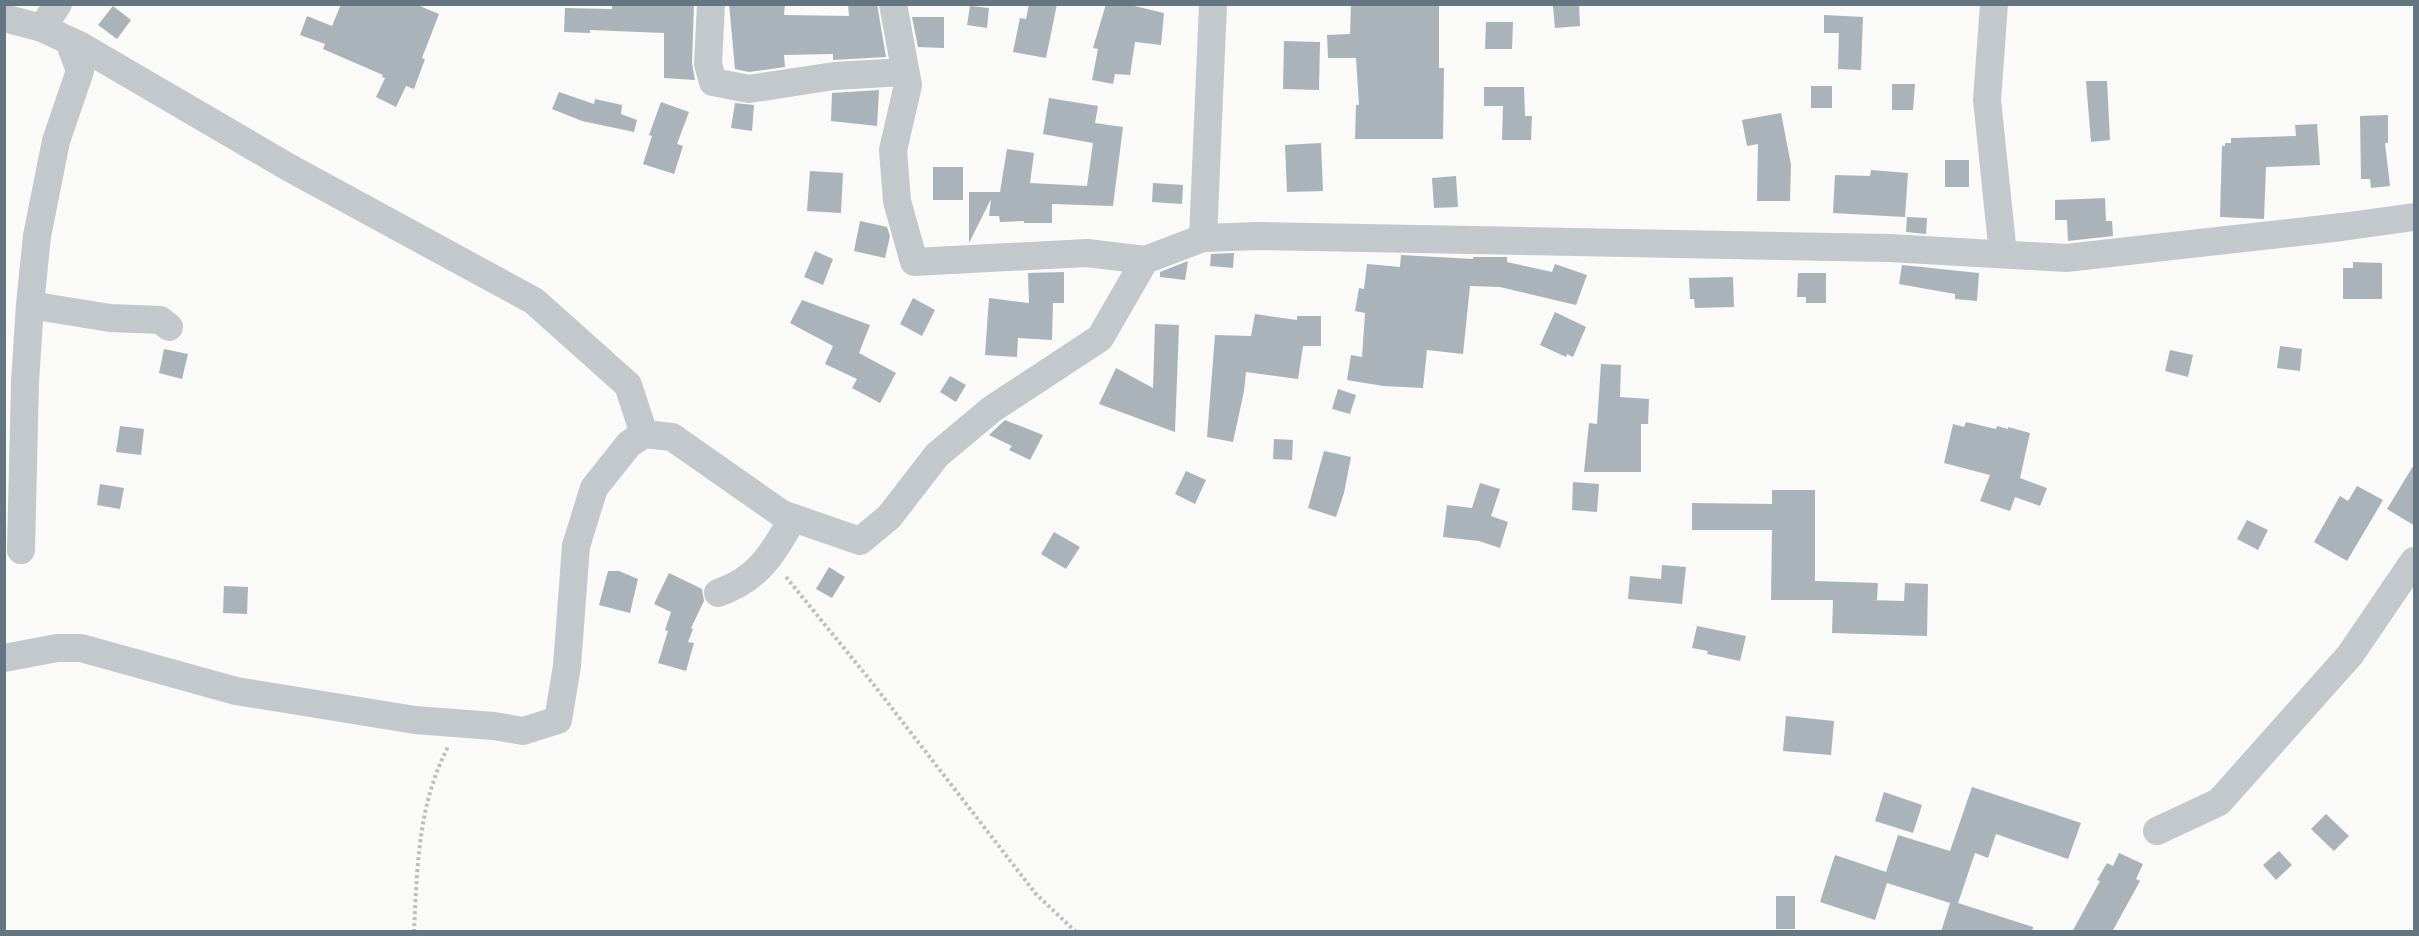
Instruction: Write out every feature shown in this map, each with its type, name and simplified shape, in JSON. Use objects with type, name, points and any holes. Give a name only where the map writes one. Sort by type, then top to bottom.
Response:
[{"type":"street","points":[[42,28],[58,4]]},
{"type":"street","points":[[711,4],[708,64],[713,82],[749,88],[834,76],[905,72]]},
{"type":"street","points":[[893,4],[908,84],[893,150],[897,201],[914,262],[1087,253],[1145,260],[1203,238],[1258,236],[1877,248],[2066,258],[2415,217]]},
{"type":"street","points":[[1203,238],[1213,4]]},
{"type":"street","points":[[1994,4],[1987,100],[2003,254]]},
{"type":"street","points":[[4,18],[42,28],[69,41],[288,167],[534,301],[628,386],[644,434]]},
{"type":"street","points":[[21,550],[25,382],[30,305],[37,236],[56,141],[80,71],[69,41]]},
{"type":"street","points":[[4,658],[57,648],[81,648],[236,690],[415,720],[524,731],[558,720],[567,666],[576,546],[594,488],[629,444],[644,434],[672,437],[782,514],[860,541],[889,517],[937,454],[992,410],[1100,338],[1145,260]]},
{"type":"street","points":[[30,305],[110,318],[160,321],[169,327]]},
{"type":"street","points":[[718,593],[736,587],[771,558],[793,518]]},
{"type":"street","points":[[2157,831],[2219,802],[2350,655],[2415,561]]},
{"type":"path","points":[[771,558],[870,680],[1036,894],[1076,932]]},
{"type":"path","points":[[414,932],[419,841],[438,766],[461,723]]},
{"type":"building","points":[[341,4],[415,4],[439,14],[422,58],[425,59],[414,89],[406,86],[396,107],[376,97],[385,78],[382,77],[383,75],[323,49],[325,44],[300,35],[307,16],[332,26]]},
{"type":"building","points":[[612,4],[694,4],[692,63],[695,80],[664,78],[664,33],[590,30],[590,33],[564,32],[565,8],[612,9]]},
{"type":"building","points":[[729,4],[785,4],[784,15],[849,16],[848,4],[877,4],[886,57],[833,60],[833,54],[784,55],[785,67],[749,72],[735,69]]},
{"type":"building","points":[[1029,4],[1057,4],[1046,58],[1013,52],[1020,18],[1026,19]]},
{"type":"building","points":[[1106,4],[1126,4],[1164,13],[1161,45],[1135,42],[1130,75],[1115,74],[1113,84],[1092,80],[1098,49],[1093,48]]},
{"type":"building","points":[[1351,4],[1439,4],[1439,68],[1444,68],[1443,139],[1355,139],[1356,105],[1359,105],[1356,58],[1328,58],[1327,35],[1350,34]]},
{"type":"building","points":[[1579,4],[1580,26],[1555,28],[1553,6]]},
{"type":"building","points":[[113,6],[131,20],[117,39],[98,25]]},
{"type":"building","points":[[970,6],[989,8],[987,28],[967,25]]},
{"type":"building","points":[[1824,15],[1863,17],[1861,70],[1838,69],[1839,33],[1824,33]]},
{"type":"building","points":[[912,17],[944,17],[944,48],[918,47]]},
{"type":"building","points":[[1486,22],[1513,22],[1512,49],[1485,49]]},
{"type":"building","points":[[1284,41],[1320,42],[1319,90],[1283,89]]},
{"type":"building","points":[[2086,81],[2107,81],[2110,140],[2091,142]]},
{"type":"building","points":[[1892,84],[1915,84],[1913,110],[1892,110]]},
{"type":"building","points":[[1811,86],[1832,86],[1832,108],[1811,108]]},
{"type":"building","points":[[1484,87],[1524,87],[1525,116],[1532,116],[1531,140],[1502,140],[1503,106],[1484,106]]},
{"type":"building","points":[[879,90],[877,126],[831,121],[832,93]]},
{"type":"building","points":[[559,92],[594,104],[595,99],[622,105],[621,114],[637,120],[634,132],[582,121],[552,109]]},
{"type":"building","points":[[1049,98],[1098,106],[1095,123],[1123,127],[1113,206],[1052,204],[1052,223],[1000,222],[999,216],[989,216],[991,199],[969,243],[969,192],[1000,192],[1007,149],[1034,153],[1030,183],[1087,186],[1093,143],[1043,134]]},
{"type":"building","points":[[661,102],[689,112],[677,144],[683,146],[674,174],[643,164],[652,136],[649,135]]},
{"type":"building","points":[[735,103],[754,105],[752,131],[731,128]]},
{"type":"building","points":[[1781,113],[1791,165],[1790,201],[1757,201],[1758,144],[1747,146],[1742,120]]},
{"type":"building","points":[[2388,115],[2388,143],[2385,143],[2390,186],[2371,188],[2370,179],[2361,179],[2360,116]]},
{"type":"building","points":[[2317,124],[2320,165],[2266,167],[2264,219],[2220,217],[2222,146],[2225,146],[2225,143],[2231,143],[2231,138],[2296,136],[2295,125]]},
{"type":"building","points":[[1321,143],[1323,191],[1287,192],[1285,145]]},
{"type":"building","points":[[1945,160],[1969,160],[1969,187],[1945,187]]},
{"type":"building","points":[[933,167],[963,167],[963,200],[933,200]]},
{"type":"building","points":[[1871,170],[1908,173],[1905,217],[1833,213],[1835,175],[1870,176]]},
{"type":"building","points":[[810,171],[843,173],[841,213],[807,211]]},
{"type":"building","points":[[1456,176],[1458,207],[1434,208],[1432,178]]},
{"type":"building","points":[[1153,183],[1183,185],[1182,204],[1152,202]]},
{"type":"building","points":[[2105,198],[2106,221],[2112,221],[2113,236],[2068,241],[2067,220],[2055,220],[2055,200]]},
{"type":"building","points":[[1907,217],[1927,218],[1926,234],[1906,232]]},
{"type":"building","points":[[860,221],[887,227],[890,236],[885,258],[854,251]]},
{"type":"building","points":[[815,251],[833,259],[823,285],[804,277]]},
{"type":"building","points":[[1234,253],[1233,268],[1210,266],[1211,254]]},
{"type":"building","points":[[1401,255],[1473,259],[1473,257],[1507,257],[1507,262],[1552,272],[1555,264],[1587,275],[1576,305],[1500,287],[1470,286],[1463,354],[1427,350],[1423,388],[1383,386],[1347,380],[1351,355],[1362,357],[1365,313],[1355,311],[1359,288],[1364,289],[1367,264],[1400,267]]},
{"type":"building","points":[[1188,261],[1185,280],[1160,277],[1160,272]]},
{"type":"building","points":[[2353,262],[2382,263],[2382,299],[2343,299],[2343,268],[2353,268]]},
{"type":"building","points":[[1902,265],[1979,273],[1977,301],[1955,299],[1955,294],[1899,284]]},
{"type":"building","points":[[1064,272],[1064,303],[1053,303],[1052,340],[1018,338],[1017,357],[985,355],[989,298],[1029,303],[1028,273]]},
{"type":"building","points":[[1798,273],[1826,273],[1826,303],[1806,303],[1806,297],[1797,297]]},
{"type":"building","points":[[1733,277],[1734,307],[1695,308],[1694,299],[1690,299],[1689,278]]},
{"type":"building","points":[[913,298],[935,310],[922,336],[900,324]]},
{"type":"building","points":[[802,300],[870,325],[859,353],[896,373],[880,403],[852,388],[857,379],[825,364],[833,346],[790,323]]},
{"type":"building","points":[[1555,312],[1586,327],[1573,357],[1567,354],[1566,357],[1540,345]]},
{"type":"building","points":[[1255,314],[1297,320],[1297,316],[1321,316],[1321,346],[1303,346],[1298,379],[1246,372],[1233,442],[1207,437],[1215,335],[1251,336]]},
{"type":"building","points":[[1155,324],[1179,325],[1175,432],[1099,404],[1116,368],[1153,388]]},
{"type":"building","points":[[2280,346],[2302,349],[2300,371],[2277,368]]},
{"type":"building","points":[[164,349],[188,354],[182,379],[159,373]]},
{"type":"building","points":[[2170,350],[2193,355],[2188,377],[2165,371]]},
{"type":"building","points":[[1601,364],[1621,365],[1620,397],[1649,399],[1648,424],[1641,424],[1641,472],[1584,472],[1589,423],[1597,424]]},
{"type":"building","points":[[950,376],[966,385],[956,402],[940,392]]},
{"type":"building","points":[[1338,389],[1356,395],[1350,414],[1332,409]]},
{"type":"building","points":[[1005,420],[1043,435],[1030,460],[1009,450],[1012,446],[989,435]]},
{"type":"building","points":[[1966,422],[1996,429],[1997,426],[2008,429],[2008,427],[2030,433],[2020,478],[2047,488],[2040,506],[2015,497],[2010,511],[1980,501],[1990,475],[1944,463],[1953,424],[1964,427]]},
{"type":"building","points":[[120,426],[144,429],[141,455],[116,452]]},
{"type":"building","points":[[1274,439],[1293,440],[1292,460],[1273,459]]},
{"type":"building","points":[[1324,451],[1351,457],[1344,493],[1336,517],[1308,508]]},
{"type":"building","points":[[2415,463],[2415,526],[2387,509]]},
{"type":"building","points":[[1186,471],[1206,480],[1195,504],[1175,494]]},
{"type":"building","points":[[1573,482],[1599,484],[1597,512],[1572,510]]},
{"type":"building","points":[[1480,483],[1500,489],[1491,516],[1508,522],[1500,548],[1479,541],[1443,537],[1447,505],[1472,508]]},
{"type":"building","points":[[100,484],[124,488],[120,509],[97,505]]},
{"type":"building","points":[[2357,486],[2383,500],[2347,561],[2314,542],[2340,496],[2348,501]]},
{"type":"building","points":[[1772,490],[1815,490],[1815,581],[1878,583],[1877,600],[1869,600],[1904,601],[1905,583],[1928,584],[1927,636],[1832,633],[1833,600],[1771,600],[1772,530],[1692,530],[1692,503],[1772,504]]},
{"type":"building","points":[[2247,520],[2268,530],[2258,550],[2237,539]]},
{"type":"building","points":[[1054,532],[1080,547],[1066,569],[1041,554]]},
{"type":"building","points":[[1662,565],[1686,567],[1682,604],[1628,599],[1630,576],[1661,579]]},
{"type":"building","points":[[829,567],[845,577],[832,598],[816,589]]},
{"type":"building","points":[[608,571],[619,571],[638,579],[630,613],[599,605]]},
{"type":"building","points":[[669,573],[702,589],[704,601],[691,628],[693,629],[688,642],[694,643],[686,671],[658,663],[671,612],[654,604]]},
{"type":"building","points":[[224,586],[248,587],[247,614],[223,613]]},
{"type":"building","points":[[1697,626],[1746,636],[1740,661],[1707,654],[1708,651],[1692,648]]},
{"type":"building","points":[[1786,716],[1834,721],[1831,755],[1783,751]]},
{"type":"building","points":[[1972,787],[2081,823],[2068,859],[1996,834],[1988,858],[1975,853],[1958,903],[2033,927],[2032,932],[1941,932],[1950,903],[1887,883],[1875,920],[1820,902],[1835,855],[1886,872],[1898,835],[1950,851]]},
{"type":"building","points":[[1884,792],[1922,805],[1913,833],[1875,821]]},
{"type":"building","points":[[2326,814],[2349,836],[2334,851],[2311,829]]},
{"type":"building","points":[[2279,851],[2292,865],[2276,880],[2263,865]]},
{"type":"building","points":[[2119,853],[2143,864],[2136,879],[2140,881],[2112,932],[2072,932],[2100,881],[2097,880],[2107,863],[2113,866]]},
{"type":"building","points":[[1776,896],[1795,896],[1795,929],[1776,929]]}]
